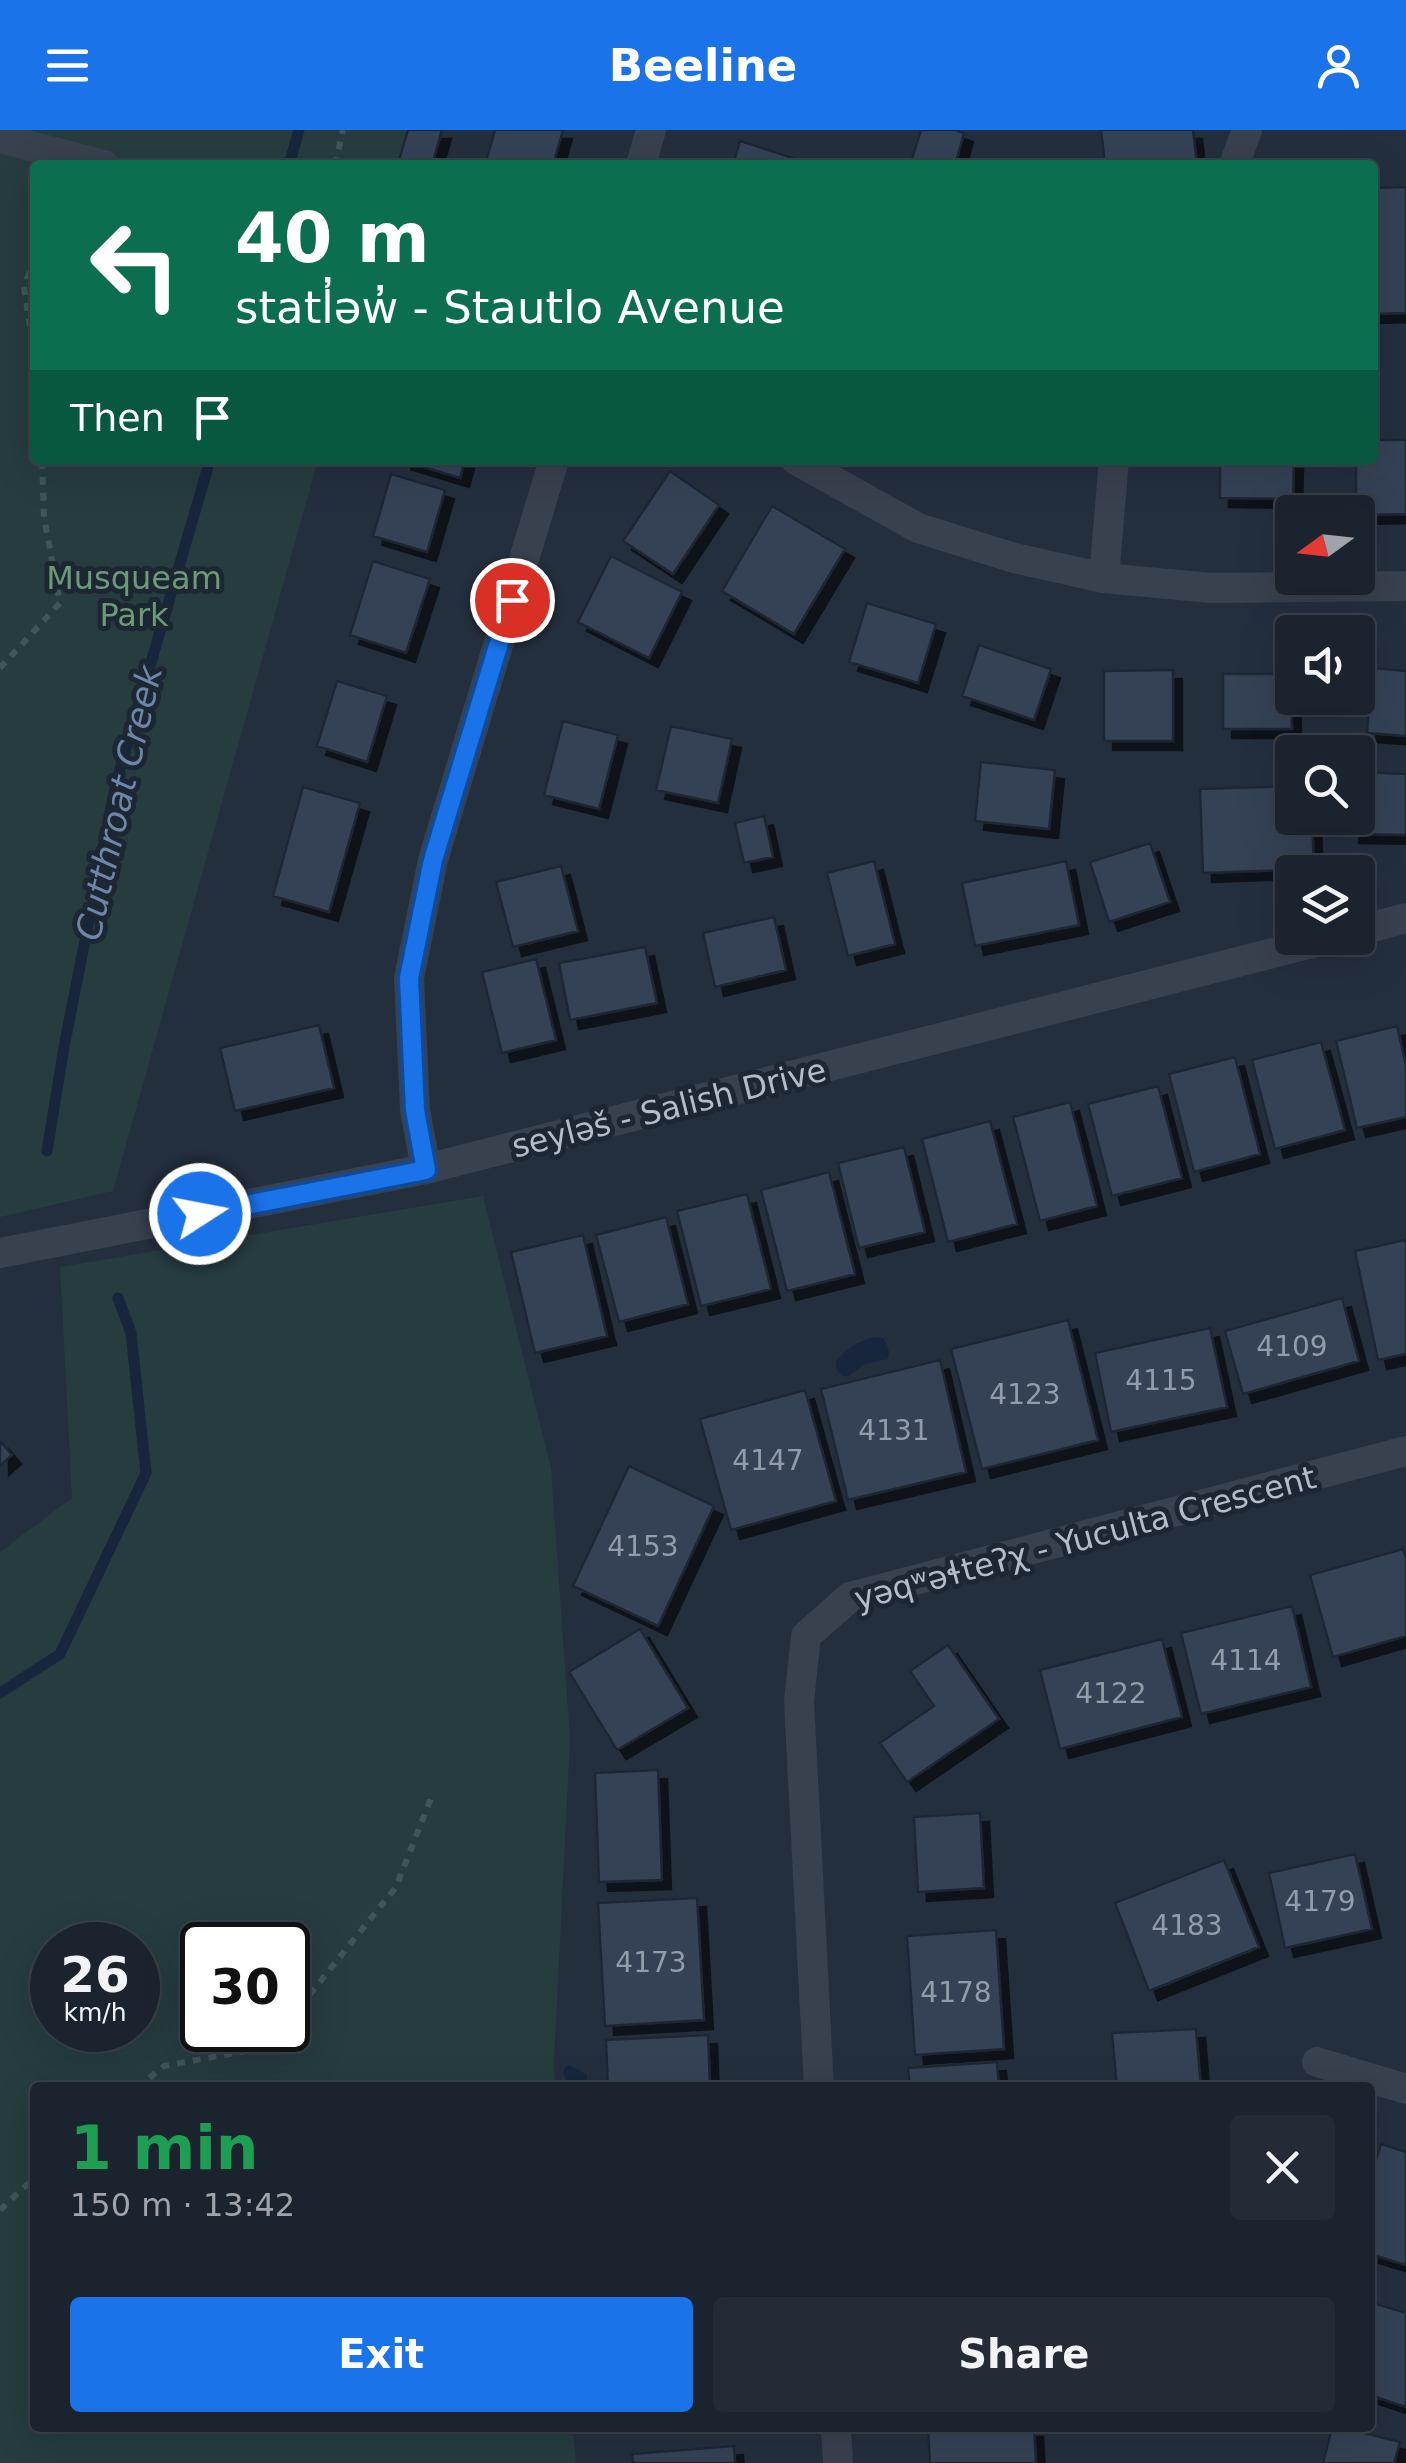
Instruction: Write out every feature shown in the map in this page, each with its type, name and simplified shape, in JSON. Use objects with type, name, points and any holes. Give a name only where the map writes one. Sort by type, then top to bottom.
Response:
[{"type":"street","points":[[643,160],[652,130]]},
{"type":"street","points":[[1236,160],[1247,130]]},
{"type":"street","points":[[0,138],[85,160]]},
{"type":"street","points":[[426,1170],[415,1110],[409,978],[433,860],[552,465]]},
{"type":"street","points":[[805,465],[918,528],[1014,558],[1104,578],[1211,588],[1406,586]]},
{"type":"street","points":[[1104,578],[1114,465]]},
{"type":"street","points":[[1375,926],[1406,918]]},
{"type":"street","name":"seyləš - Salish Drive","points":[[0,1253],[426,1170],[1275,953]]},
{"type":"street","name":"yəqʷəɬteʔχ - Yuculta Crescent","points":[[818,2082],[798,1700],[806,1636],[850,1597],[1406,1451]]},
{"type":"street","points":[[1317,2062],[1406,2089]]},
{"type":"street","points":[[836,2432],[838,2463]]},
{"type":"path","points":[[336,160],[343,130]]},
{"type":"path","points":[[30,271],[24,287],[30,327]]},
{"type":"path","points":[[0,668],[60,603],[44,517],[42,465]]},
{"type":"path","points":[[310,1993],[396,1887],[433,1793]]},
{"type":"path","points":[[144,2082],[164,2066],[241,2052]]},
{"type":"path","points":[[0,2210],[30,2182]]},
{"type":"green space","name":"Musqueam Park","points":[[0,130],[411,130],[402,160],[30,160],[30,465],[317,465],[113,1191],[0,1217]]},
{"type":"green space","points":[[483,1196],[551,1468],[570,1738],[555,2082],[30,2082],[30,2432],[573,2432],[576,2463],[0,2463],[0,1552],[72,1498],[60,1267]]},
{"type":"water","points":[[875,1337],[885,1341],[888,1359],[865,1364],[849,1376],[842,1376],[836,1368],[840,1357],[853,1346]]},
{"type":"water","points":[[570,2065],[587,2075],[587,2082],[567,2082],[565,2067]]},
{"type":"building","points":[[408,130],[442,130],[433,160],[399,160]]},
{"type":"building","points":[[495,130],[563,130],[554,160],[486,160]]},
{"type":"building","points":[[921,130],[964,133],[956,160],[912,160]]},
{"type":"building","points":[[1101,130],[1193,130],[1197,160],[1104,160]]},
{"type":"building","points":[[740,141],[793,158],[792,160],[734,160]]},
{"type":"building","points":[[1406,187],[1406,313],[1378,314],[1378,188]]},
{"type":"building","points":[[1378,440],[1406,440],[1406,514],[1375,515],[1375,495],[1356,495],[1356,465],[1378,465]]},
{"type":"building","points":[[417,465],[464,465],[460,478]]},
{"type":"building","points":[[1220,465],[1294,465],[1293,495],[1275,495],[1275,499],[1220,498]]},
{"type":"building","points":[[670,471],[719,505],[673,574],[623,541]]},
{"type":"building","points":[[391,474],[445,490],[427,552],[373,536]]},
{"type":"building","points":[[772,506],[845,549],[794,634],[722,591]]},
{"type":"building","points":[[611,556],[682,592],[649,658],[578,622]]},
{"type":"building","points":[[373,561],[430,579],[406,653],[350,635]]},
{"type":"building","points":[[867,603],[936,624],[918,683],[849,662]]},
{"type":"building","points":[[979,645],[1051,669],[1034,720],[962,696]]},
{"type":"building","points":[[1375,668],[1406,671],[1406,736],[1367,733],[1368,715],[1375,715]]},
{"type":"building","points":[[1173,670],[1173,741],[1104,741],[1104,671]]},
{"type":"building","points":[[1223,674],[1275,674],[1275,715],[1292,715],[1292,729],[1223,729]]},
{"type":"building","points":[[337,681],[387,696],[367,762],[317,746]]},
{"type":"building","points":[[563,721],[618,735],[599,809],[544,795]]},
{"type":"building","points":[[671,726],[732,739],[718,803],[656,790]]},
{"type":"building","points":[[981,762],[1055,770],[1049,829],[975,821]]},
{"type":"building","points":[[1375,773],[1406,774],[1406,835],[1375,834]]},
{"type":"building","points":[[303,787],[360,803],[329,912],[273,896]]},
{"type":"building","points":[[1275,787],[1275,835],[1313,835],[1313,855],[1275,855],[1275,870],[1203,873],[1200,789]]},
{"type":"building","points":[[764,816],[773,857],[744,863],[735,823]]},
{"type":"building","points":[[1150,843],[1170,902],[1109,922],[1090,862]]},
{"type":"building","points":[[874,861],[895,944],[848,956],[827,873]]},
{"type":"building","points":[[1066,861],[1079,925],[975,946],[962,883]]},
{"type":"building","points":[[561,866],[578,931],[513,947],[496,882]]},
{"type":"building","points":[[774,917],[786,970],[715,987],[703,933]]},
{"type":"building","points":[[645,947],[657,1003],[570,1020],[559,963]]},
{"type":"building","points":[[536,959],[556,1040],[502,1053],[482,972]]},
{"type":"building","points":[[319,1025],[334,1088],[235,1111],[220,1048]]},
{"type":"building","points":[[1397,1026],[1406,1066],[1406,1117],[1357,1128],[1336,1041]]},
{"type":"building","points":[[1321,1042],[1345,1130],[1275,1149],[1252,1060]]},
{"type":"building","points":[[1235,1057],[1260,1154],[1194,1172],[1169,1074]]},
{"type":"building","points":[[1158,1086],[1182,1178],[1112,1196],[1088,1104]]},
{"type":"building","points":[[1070,1102],[1097,1206],[1040,1221],[1013,1117]]},
{"type":"building","points":[[990,1121],[1017,1224],[948,1242],[922,1139]]},
{"type":"building","points":[[904,1147],[925,1232],[859,1248],[838,1163]]},
{"type":"building","points":[[829,1172],[855,1274],[787,1291],[761,1190]]},
{"type":"building","points":[[747,1194],[771,1289],[701,1306],[677,1211]]},
{"type":"building","points":[[666,1217],[688,1304],[619,1322],[596,1235]]},
{"type":"building","points":[[583,1235],[607,1336],[535,1353],[511,1252]]},
{"type":"building","points":[[1406,1240],[1406,1354],[1378,1360],[1355,1251]]},
{"type":"building","points":[[1342,1298],[1359,1361],[1243,1394],[1225,1331]]},
{"type":"building","points":[[1068,1320],[1098,1440],[982,1469],[951,1349]]},
{"type":"building","points":[[1210,1328],[1227,1407],[1111,1432],[1095,1353]]},
{"type":"building","points":[[940,1360],[966,1472],[848,1500],[821,1389]]},
{"type":"building","points":[[805,1390],[836,1501],[731,1530],[700,1419]]},
{"type":"building","points":[[0,1441],[12,1455],[0,1466]]},
{"type":"building","points":[[629,1466],[714,1506],[658,1626],[573,1586]]},
{"type":"building","points":[[1403,1549],[1406,1636],[1333,1657],[1310,1575]]},
{"type":"building","points":[[1292,1606],[1311,1687],[1201,1714],[1181,1633]]},
{"type":"building","points":[[640,1629],[688,1708],[617,1750],[569,1672]]},
{"type":"building","points":[[1162,1639],[1182,1717],[1060,1749],[1040,1670]]},
{"type":"building","points":[[948,1645],[999,1719],[907,1782],[880,1743],[934,1706],[910,1671]]},
{"type":"building","points":[[658,1770],[662,1880],[599,1882],[595,1773]]},
{"type":"building","points":[[980,1813],[984,1888],[918,1892],[914,1817]]},
{"type":"building","points":[[1355,1854],[1372,1929],[1285,1948],[1269,1873]]},
{"type":"building","points":[[1224,1860],[1259,1947],[1149,1991],[1115,1903]]},
{"type":"building","points":[[697,1898],[704,2020],[605,2026],[598,1903]]},
{"type":"building","points":[[996,1930],[1004,2049],[915,2055],[907,1936]]},
{"type":"building","points":[[1196,2029],[1200,2082],[1116,2082],[1112,2033]]},
{"type":"building","points":[[708,2035],[710,2082],[608,2082],[606,2040]]},
{"type":"building","points":[[997,2062],[999,2082],[909,2082],[908,2068]]},
{"type":"building","points":[[1381,2144],[1406,2152],[1406,2265],[1375,2256],[1375,2163]]},
{"type":"building","points":[[1375,2304],[1406,2313],[1406,2407],[1375,2397]]},
{"type":"building","points":[[928,2432],[1034,2432],[1036,2463],[930,2463]]},
{"type":"building","points":[[1331,2432],[1360,2432],[1400,2442],[1394,2463],[1323,2463]]},
{"type":"building","points":[[734,2446],[735,2463],[633,2463],[632,2454]]},
{"type":"waterway","name":"Cutthroat Creek","points":[[290,160],[299,130]]},
{"type":"waterway","name":"Cutthroat Creek","points":[[47,1151],[116,783],[209,465]]},
{"type":"waterway","name":"Cutthroat Creek","points":[[0,1693],[60,1654],[146,1473],[131,1333],[118,1298]]},
{"type":"route","points":[[200,1214],[426,1170],[415,1110],[409,978],[433,860],[512,600]]}]
